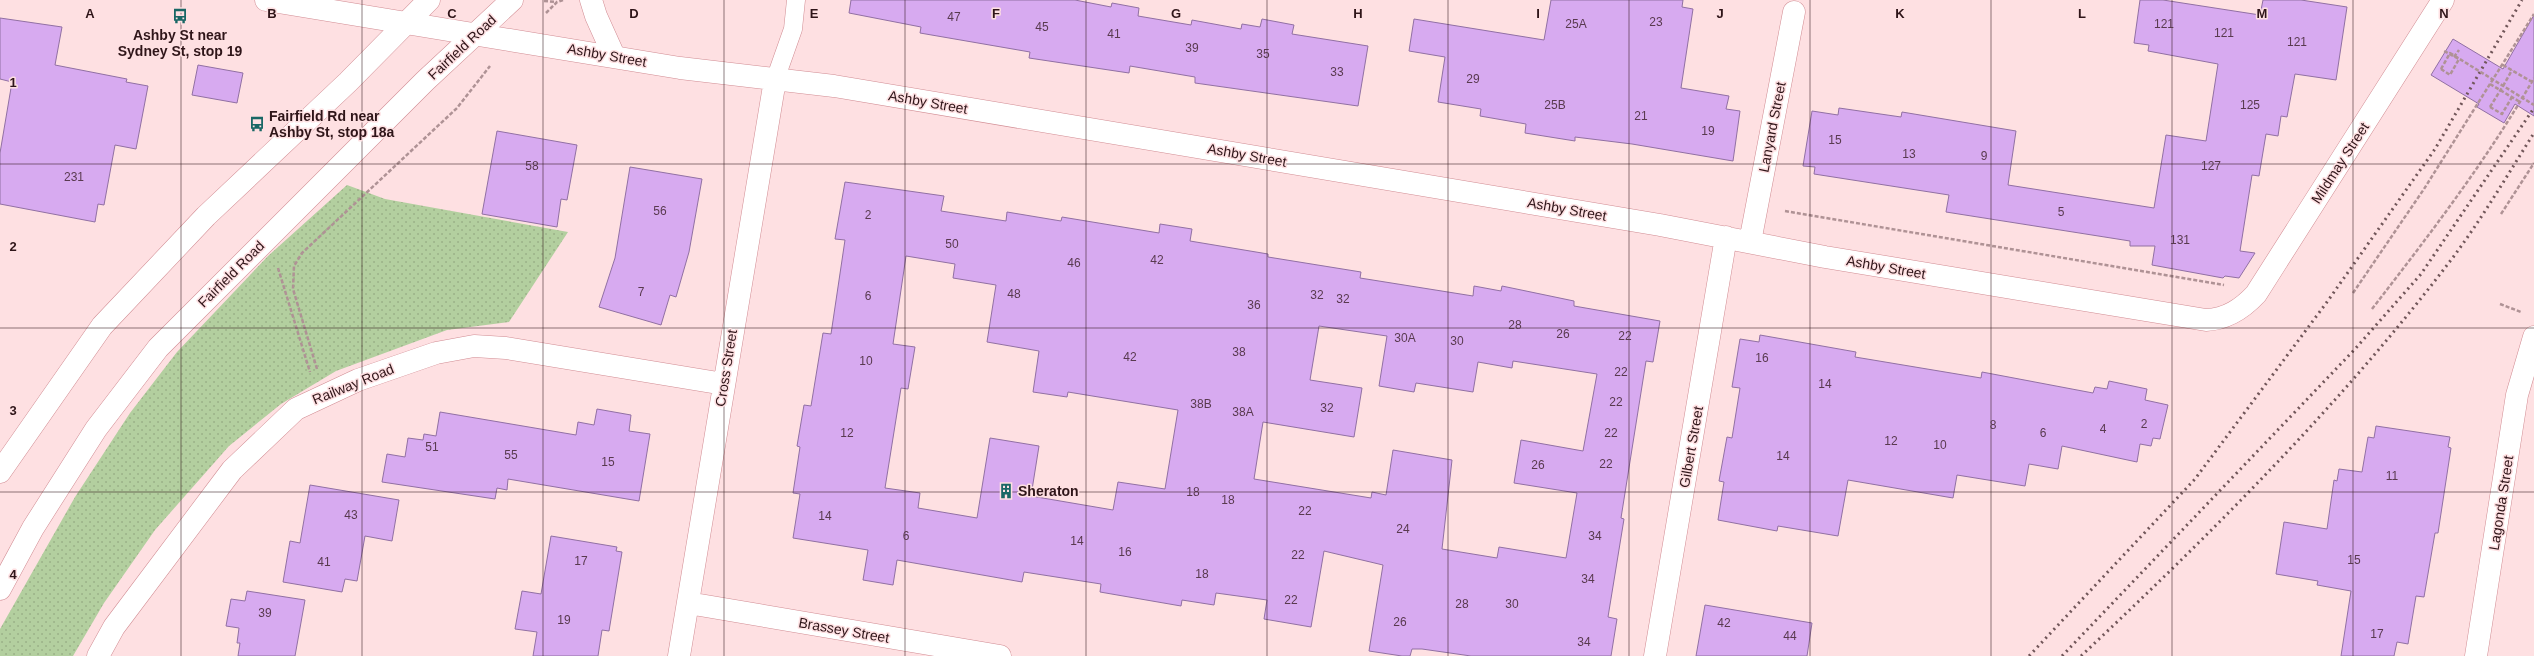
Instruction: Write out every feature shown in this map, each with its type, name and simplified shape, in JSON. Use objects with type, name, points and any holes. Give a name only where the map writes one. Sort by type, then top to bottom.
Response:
[{"type":"street","name":"Ashby Street","points":[[266,0],[680,68],[834,86],[1726,237],[1825,257],[2206,320],[2226,316]]},
{"type":"street","points":[[0,472],[102,326],[206,216],[348,82],[429,0]]},
{"type":"street","name":"Fairfield Road","points":[[0,589],[33,528],[96,428],[158,348],[512,0]]},
{"type":"street","points":[[591,0],[596,16],[614,56]]},
{"type":"street","name":"Mildmay Street","points":[[2226,316],[2238,310],[2256,294],[2443,0]]},
{"type":"street","name":"Lanyard Street","points":[[1750,242],[1794,12]]},
{"type":"street","name":"Cross Street","points":[[679,656],[775,80]]},
{"type":"street","name":"Gilbert Street","points":[[1655,656],[1726,237]]},
{"type":"street","name":"Lagonda Street","points":[[2476,656],[2517,395],[2531,344]]},
{"type":"street","name":"Railway Road","points":[[98,656],[114,627],[232,470],[296,409],[325,394],[436,353],[474,346],[506,348],[724,384]]},
{"type":"street","name":"Brassey Street","points":[[688,603],[1000,656]]},
{"type":"lane","points":[[775,80],[793,29],[796,0]]},
{"type":"path","points":[[544,1],[557,2],[565,0]]},
{"type":"path","points":[[546,13],[557,2]]},
{"type":"path","points":[[2353,293],[2424,189],[2534,14]]},
{"type":"path","points":[[2439,47],[2534,105]]},
{"type":"path","points":[[2454,56],[2459,50]]},
{"type":"path","points":[[2450,53],[2454,56],[2459,59],[2450,74],[2441,69],[2450,53]]},
{"type":"path","points":[[2502,65],[2532,82]]},
{"type":"path","points":[[318,373],[294,289],[294,266],[302,253],[457,108],[491,66]]},
{"type":"path","points":[[2512,70],[2490,107],[2502,114],[2512,97]]},
{"type":"path","points":[[2372,309],[2451,206],[2504,130],[2534,78]]},
{"type":"path","points":[[2490,84],[2520,102]]},
{"type":"path","points":[[2501,214],[2534,163]]},
{"type":"path","points":[[1780,210],[2228,285]]},
{"type":"path","points":[[276,262],[311,375]]},
{"type":"path","points":[[2500,304],[2518,311]]},
{"type":"green space","points":[[347,185],[385,199],[568,232],[509,322],[447,330],[336,371],[281,404],[229,446],[155,530],[104,603],[73,656],[0,656],[0,629],[75,497],[130,413],[177,352],[268,256]]},
{"type":"building","points":[[851,0],[1075,0],[1111,7],[1112,3],[1139,8],[1138,16],[1191,25],[1192,20],[1241,29],[1242,24],[1260,27],[1262,19],[1294,25],[1292,34],[1368,46],[1358,106],[1195,83],[1195,77],[1130,66],[1129,73],[1029,58],[1030,52],[920,33],[921,27],[849,13]]},
{"type":"building","points":[[1551,0],[1683,0],[1682,7],[1693,9],[1681,88],[1729,96],[1726,109],[1740,111],[1733,161],[1632,144],[1575,137],[1575,141],[1525,133],[1526,124],[1480,116],[1481,109],[1438,102],[1445,57],[1409,51],[1414,19],[1544,40]]},
{"type":"building","points":[[2140,0],[2163,0],[2260,15],[2263,0],[2301,0],[2347,7],[2336,80],[2295,74],[2287,117],[2281,116],[2278,136],[2266,134],[2259,176],[2252,175],[2240,251],[2255,253],[2239,278],[2225,276],[2223,278],[2152,265],[2155,246],[2130,246],[2130,241],[1946,212],[1949,195],[1814,174],[1815,167],[1803,166],[1812,111],[1838,115],[1839,108],[1901,117],[1902,112],[2016,131],[2008,185],[2154,208],[2166,135],[2206,141],[2218,64],[2148,51],[2149,45],[2134,43]]},
{"type":"building","points":[[2534,15],[2534,116],[2515,104],[2504,123],[2477,107],[2479,104],[2431,75],[2453,39],[2503,69]]},
{"type":"building","points":[[0,18],[62,27],[55,65],[127,79],[126,82],[148,86],[136,149],[115,145],[104,205],[98,204],[95,222],[0,204],[0,153],[12,82],[0,79]]},
{"type":"building","points":[[198,65],[243,73],[237,103],[192,95]]},
{"type":"building","points":[[497,131],[577,145],[567,200],[561,199],[557,227],[482,214]]},
{"type":"building","points":[[630,167],[702,179],[689,252],[676,297],[670,295],[661,325],[599,307],[615,258]]},
{"type":"building","points":[[845,182],[944,196],[941,211],[1006,221],[1007,212],[1061,221],[1062,217],[1159,233],[1160,224],[1192,229],[1190,241],[1268,254],[1268,257],[1361,272],[1360,278],[1473,296],[1474,286],[1501,291],[1502,286],[1574,301],[1574,306],[1660,321],[1653,362],[1646,361],[1621,518],[1624,519],[1608,617],[1617,619],[1611,656],[1471,656],[1412,649],[1410,656],[1402,656],[1369,651],[1383,565],[1324,551],[1311,627],[1264,619],[1267,600],[1216,593],[1214,605],[1182,600],[1181,606],[1100,592],[1101,584],[1024,572],[1022,582],[897,560],[893,585],[863,580],[868,550],[793,538],[800,494],[793,493],[800,447],[797,446],[804,405],[811,406],[823,333],[831,334],[845,240],[835,239]],"holes":[[[906,256],[955,264],[953,278],[996,285],[987,342],[1039,351],[1033,392],[1067,397],[1068,392],[1178,410],[1165,489],[1118,482],[1113,510],[1031,496],[1039,446],[990,438],[977,518],[918,508],[920,493],[885,488],[901,388],[908,389],[915,347],[893,344]],[[1319,326],[1387,336],[1379,386],[1414,392],[1416,383],[1473,392],[1478,362],[1512,368],[1513,361],[1597,374],[1583,451],[1521,440],[1514,483],[1577,493],[1566,558],[1499,547],[1497,558],[1442,549],[1452,460],[1393,450],[1386,495],[1372,492],[1371,498],[1254,479],[1263,422],[1354,437],[1362,388],[1310,380]]]},
{"type":"building","points":[[1760,335],[1856,352],[1855,357],[1981,378],[1982,372],[2093,393],[2095,387],[2107,389],[2109,381],[2147,389],[2145,400],[2168,405],[2160,439],[2153,438],[2151,446],[2140,444],[2137,462],[2062,446],[2058,469],[2029,464],[2025,486],[1957,475],[1953,498],[1848,480],[1838,536],[1778,526],[1777,531],[1718,520],[1724,482],[1719,481],[1727,437],[1732,438],[1740,388],[1732,387],[1740,339],[1759,342]]},
{"type":"building","points":[[597,409],[631,415],[629,431],[650,434],[639,501],[508,479],[507,490],[497,488],[495,499],[382,482],[387,454],[405,457],[408,438],[423,440],[424,434],[436,436],[440,412],[576,435],[578,422],[594,425]]},
{"type":"building","points":[[2376,426],[2450,437],[2448,447],[2451,448],[2438,533],[2435,533],[2424,597],[2416,596],[2408,644],[2397,642],[2394,656],[2341,656],[2351,591],[2317,585],[2318,581],[2276,574],[2284,522],[2327,529],[2334,480],[2337,481],[2339,469],[2362,472],[2368,437],[2374,438]]},
{"type":"building","points":[[310,485],[399,500],[392,541],[365,536],[357,581],[345,579],[342,592],[283,582],[290,541],[300,543]]},
{"type":"building","points":[[551,536],[617,547],[616,551],[622,552],[609,631],[602,630],[598,656],[533,656],[537,632],[515,629],[522,591],[541,594]]},
{"type":"building","points":[[247,591],[305,600],[295,656],[238,656],[240,643],[237,643],[239,628],[226,626],[231,599],[245,601]]},
{"type":"building","points":[[1705,605],[1812,623],[1807,656],[1696,656]]},
{"type":"railway","points":[[2029,656],[2195,479],[2327,302],[2435,149],[2522,0]]},
{"type":"railway","points":[[2062,656],[2356,348],[2421,274],[2534,108]]},
{"type":"railway","points":[[2081,656],[2180,562],[2276,464],[2368,362],[2412,310],[2465,241],[2534,133]]},
{"type":"place","name":"Ashby St near Sydney St, stop 19","points":[[180,16]]},
{"type":"place","name":"Fairfield Rd near Ashby St, stop 18a","points":[[257,124]]},
{"type":"place","name":"Sheraton","points":[[1006,491]]}]
